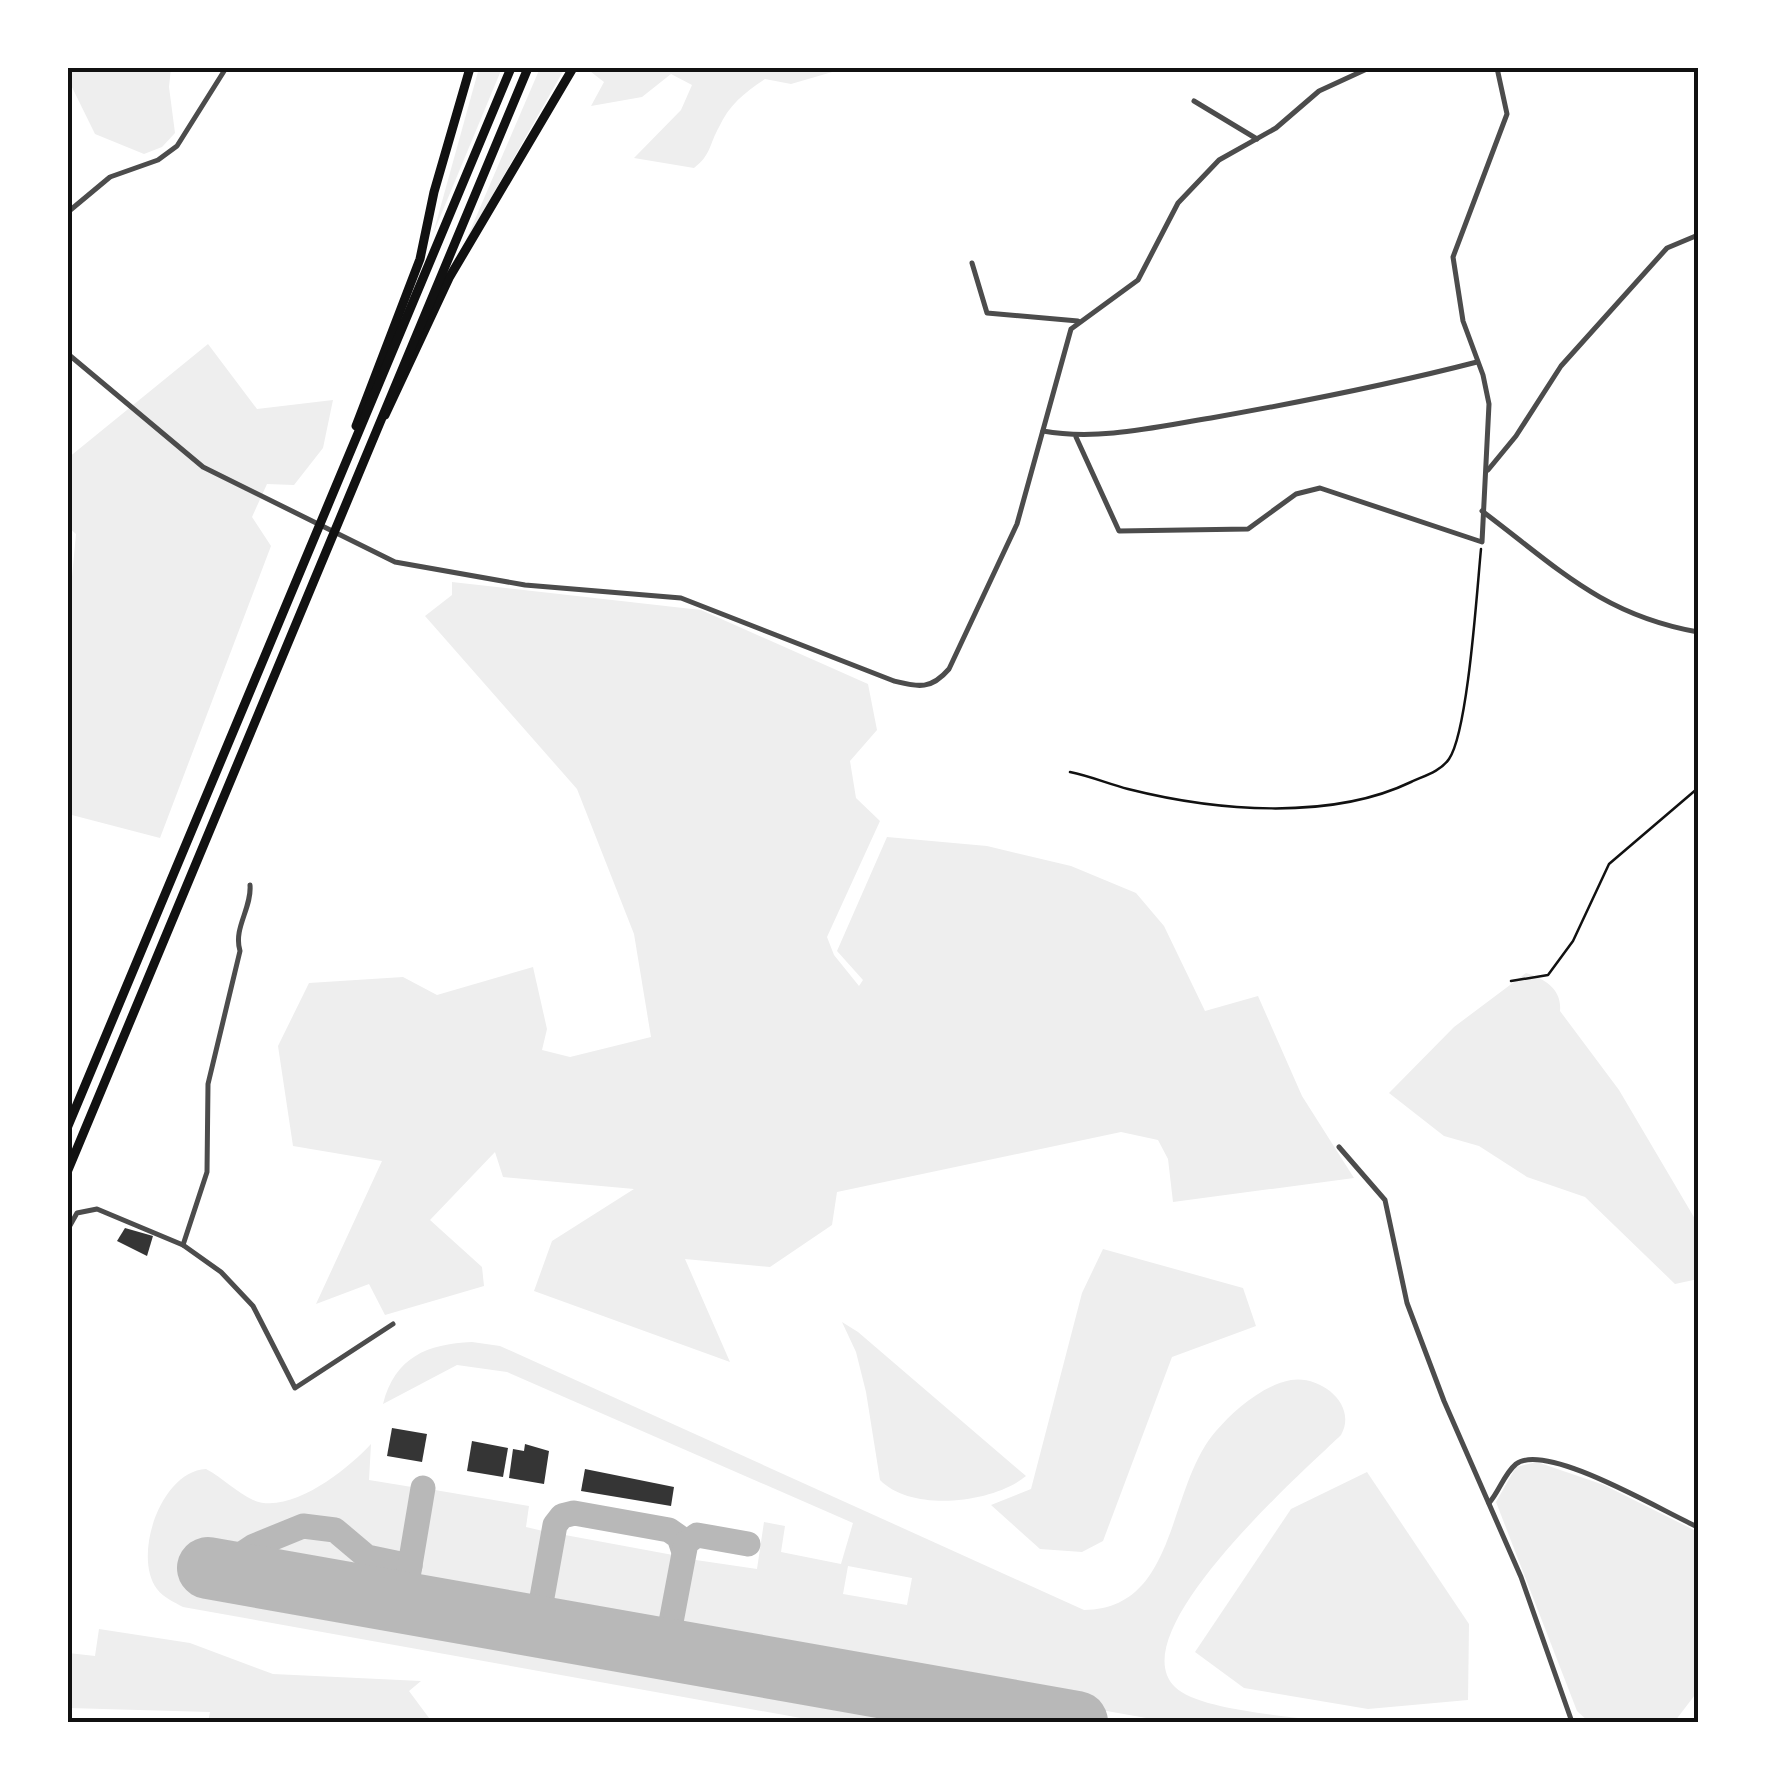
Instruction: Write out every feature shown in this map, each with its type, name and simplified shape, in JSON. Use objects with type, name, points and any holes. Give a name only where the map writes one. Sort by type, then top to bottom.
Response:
[{"type":"highway","points":[[353,442],[357,416],[420,259],[434,192],[470,68]]},
{"type":"highway","points":[[68,1126],[511,68]]},
{"type":"highway","points":[[68,1170],[528,68]]},
{"type":"highway","points":[[377,425],[391,408],[449,278],[574,68]]},
{"type":"street","points":[[68,212],[110,177],[158,160],[176,146],[226,68]]},
{"type":"street","points":[[68,354],[203,468],[366,549],[418,569],[524,586],[681,598],[894,681],[922,688],[937,683],[975,618],[1017,524],[1065,345],[1078,321],[1138,280],[1161,233],[1195,182],[1219,160],[1257,140],[1320,92],[1369,68]]},
{"type":"street","points":[[1076,437],[1119,532],[1248,529],[1296,494],[1320,488],[1482,542],[1488,404],[1463,321],[1453,256],[1507,114],[1496,68]]},
{"type":"street","points":[[1194,101],[1257,140]]},
{"type":"street","points":[[1488,470],[1516,436],[1561,366],[1667,248],[1698,235]]},
{"type":"street","points":[[972,262],[988,313],[1078,321]]},
{"type":"street","points":[[1043,432],[1076,437],[1367,390],[1476,362]]},
{"type":"street","points":[[1482,511],[1612,606],[1653,624],[1698,632]]},
{"type":"street","points":[[183,1245],[207,1172],[208,1084],[240,951],[237,940],[251,898],[250,884]]},
{"type":"street","points":[[1339,1147],[1386,1200],[1406,1303],[1521,1577],[1572,1722]]},
{"type":"street","points":[[68,1229],[77,1213],[97,1209],[183,1245],[221,1272],[253,1306],[296,1388],[394,1324]]},
{"type":"street","points":[[1489,1503],[1517,1463],[1534,1458],[1584,1472],[1698,1528]]},
{"type":"path","points":[[1070,772],[1129,790],[1246,809],[1339,806],[1376,799],[1438,770],[1451,757],[1464,700],[1482,542]]},
{"type":"path","points":[[1511,981],[1548,974],[1573,941],[1610,864],[1698,788]]},
{"type":"shaded area","points":[[68,68],[171,68],[169,87],[175,133],[162,147],[144,154],[95,134],[68,79]]},
{"type":"shaded area","points":[[479,68],[502,68],[433,234]]},
{"type":"shaded area","points":[[540,68],[565,68],[464,245]]},
{"type":"shaded area","points":[[586,68],[846,68],[791,84],[765,79],[733,106],[707,154],[694,168],[634,158],[681,110],[692,85],[671,74],[642,97],[591,106],[604,82]]},
{"type":"shaded area","points":[[208,344],[257,409],[333,400],[323,448],[294,485],[267,484],[252,517],[271,546],[160,838],[68,814],[68,620],[76,534],[68,527],[68,458]]},
{"type":"shaded area","points":[[452,582],[701,610],[868,684],[877,730],[850,761],[856,798],[880,821],[827,937],[834,955],[859,986],[863,980],[837,951],[887,837],[987,846],[1071,866],[1136,893],[1164,926],[1205,1011],[1258,996],[1302,1096],[1354,1178],[1173,1202],[1168,1159],[1158,1140],[1121,1132],[837,1192],[832,1225],[770,1267],[685,1259],[730,1362],[534,1291],[552,1241],[634,1189],[503,1177],[495,1152],[430,1220],[482,1267],[484,1286],[385,1315],[369,1284],[316,1304],[382,1161],[293,1146],[278,1046],[309,983],[403,977],[437,995],[533,967],[547,1029],[542,1050],[570,1057],[651,1037],[634,934],[577,789],[425,616],[452,595]]},
{"type":"shaded area","points":[[1526,973],[1555,991],[1560,1011],[1619,1090],[1698,1224],[1698,1279],[1675,1284],[1585,1197],[1527,1177],[1479,1146],[1444,1136],[1389,1093],[1454,1027]]},
{"type":"shaded area","points":[[1103,1249],[1243,1288],[1256,1326],[1172,1357],[1103,1541],[1082,1552],[1040,1549],[991,1505],[1031,1489],[1082,1293]]},
{"type":"shaded area","points":[[842,1322],[1026,1476],[994,1493],[953,1500],[912,1497],[880,1480],[866,1392],[856,1352]]},
{"type":"shaded area","points":[[472,1342],[500,1346],[1084,1610],[1115,1604],[1138,1590],[1167,1542],[1200,1455],[1231,1415],[1280,1383],[1314,1382],[1341,1403],[1345,1424],[1341,1435],[1223,1554],[1193,1593],[1172,1630],[1165,1662],[1175,1687],[1204,1702],[1330,1722],[1169,1722],[682,1636],[677,1627],[689,1559],[757,1569],[764,1522],[785,1526],[781,1552],[841,1564],[853,1523],[507,1372],[457,1365],[383,1404],[396,1375],[415,1356],[441,1346]],"holes":[[[848,1566],[912,1578],[907,1605],[843,1594]]]},
{"type":"shaded area","points":[[371,1444],[369,1480],[418,1488],[404,1556],[377,1552],[322,1521],[294,1521],[210,1552],[205,1584],[993,1722],[823,1722],[183,1607],[157,1589],[148,1557],[155,1517],[164,1499],[190,1473],[206,1469],[253,1500],[284,1502],[333,1477]]},
{"type":"shaded area","points":[[1537,1462],[1604,1485],[1698,1532],[1698,1691],[1675,1721],[1589,1722],[1577,1711],[1496,1502],[1516,1467]]},
{"type":"shaded area","points":[[1367,1472],[1469,1624],[1468,1700],[1368,1709],[1244,1688],[1195,1652],[1291,1509]]},
{"type":"shaded area","points":[[429,1489],[529,1506],[526,1527],[543,1531],[546,1536],[532,1607],[418,1586],[414,1578]]},
{"type":"shaded area","points":[[304,1531],[333,1535],[364,1562],[398,1570],[400,1582],[394,1585],[272,1563],[264,1557],[269,1545]]},
{"type":"shaded area","points":[[565,1535],[673,1555],[662,1630],[549,1610],[559,1539]]},
{"type":"shaded area","points":[[99,1629],[190,1643],[273,1674],[421,1681],[409,1691],[432,1722],[208,1722],[210,1712],[68,1708],[68,1653],[95,1656]]},
{"type":"building","points":[[125,1228],[153,1236],[147,1256],[117,1241]]},
{"type":"building","points":[[392,1428],[427,1434],[422,1462],[387,1456]]},
{"type":"building","points":[[472,1441],[508,1448],[503,1477],[467,1471]]},
{"type":"building","points":[[525,1444],[549,1451],[544,1484],[509,1478],[513,1449],[524,1451]]},
{"type":"building","points":[[585,1469],[674,1487],[671,1506],[581,1491]]},
{"type":"taxiway","points":[[418,1605],[408,1598],[406,1589],[423,1488]]},
{"type":"taxiway","points":[[550,1629],[540,1621],[539,1614],[555,1525],[562,1516],[574,1513],[669,1530],[679,1537],[683,1549]]},
{"type":"taxiway","points":[[218,1570],[254,1546],[303,1526],[335,1530],[367,1557],[410,1566]]},
{"type":"taxiway","points":[[679,1652],[668,1638],[686,1543],[697,1535],[748,1544]]},
{"type":"runway","points":[[208,1568],[1077,1722]]}]
